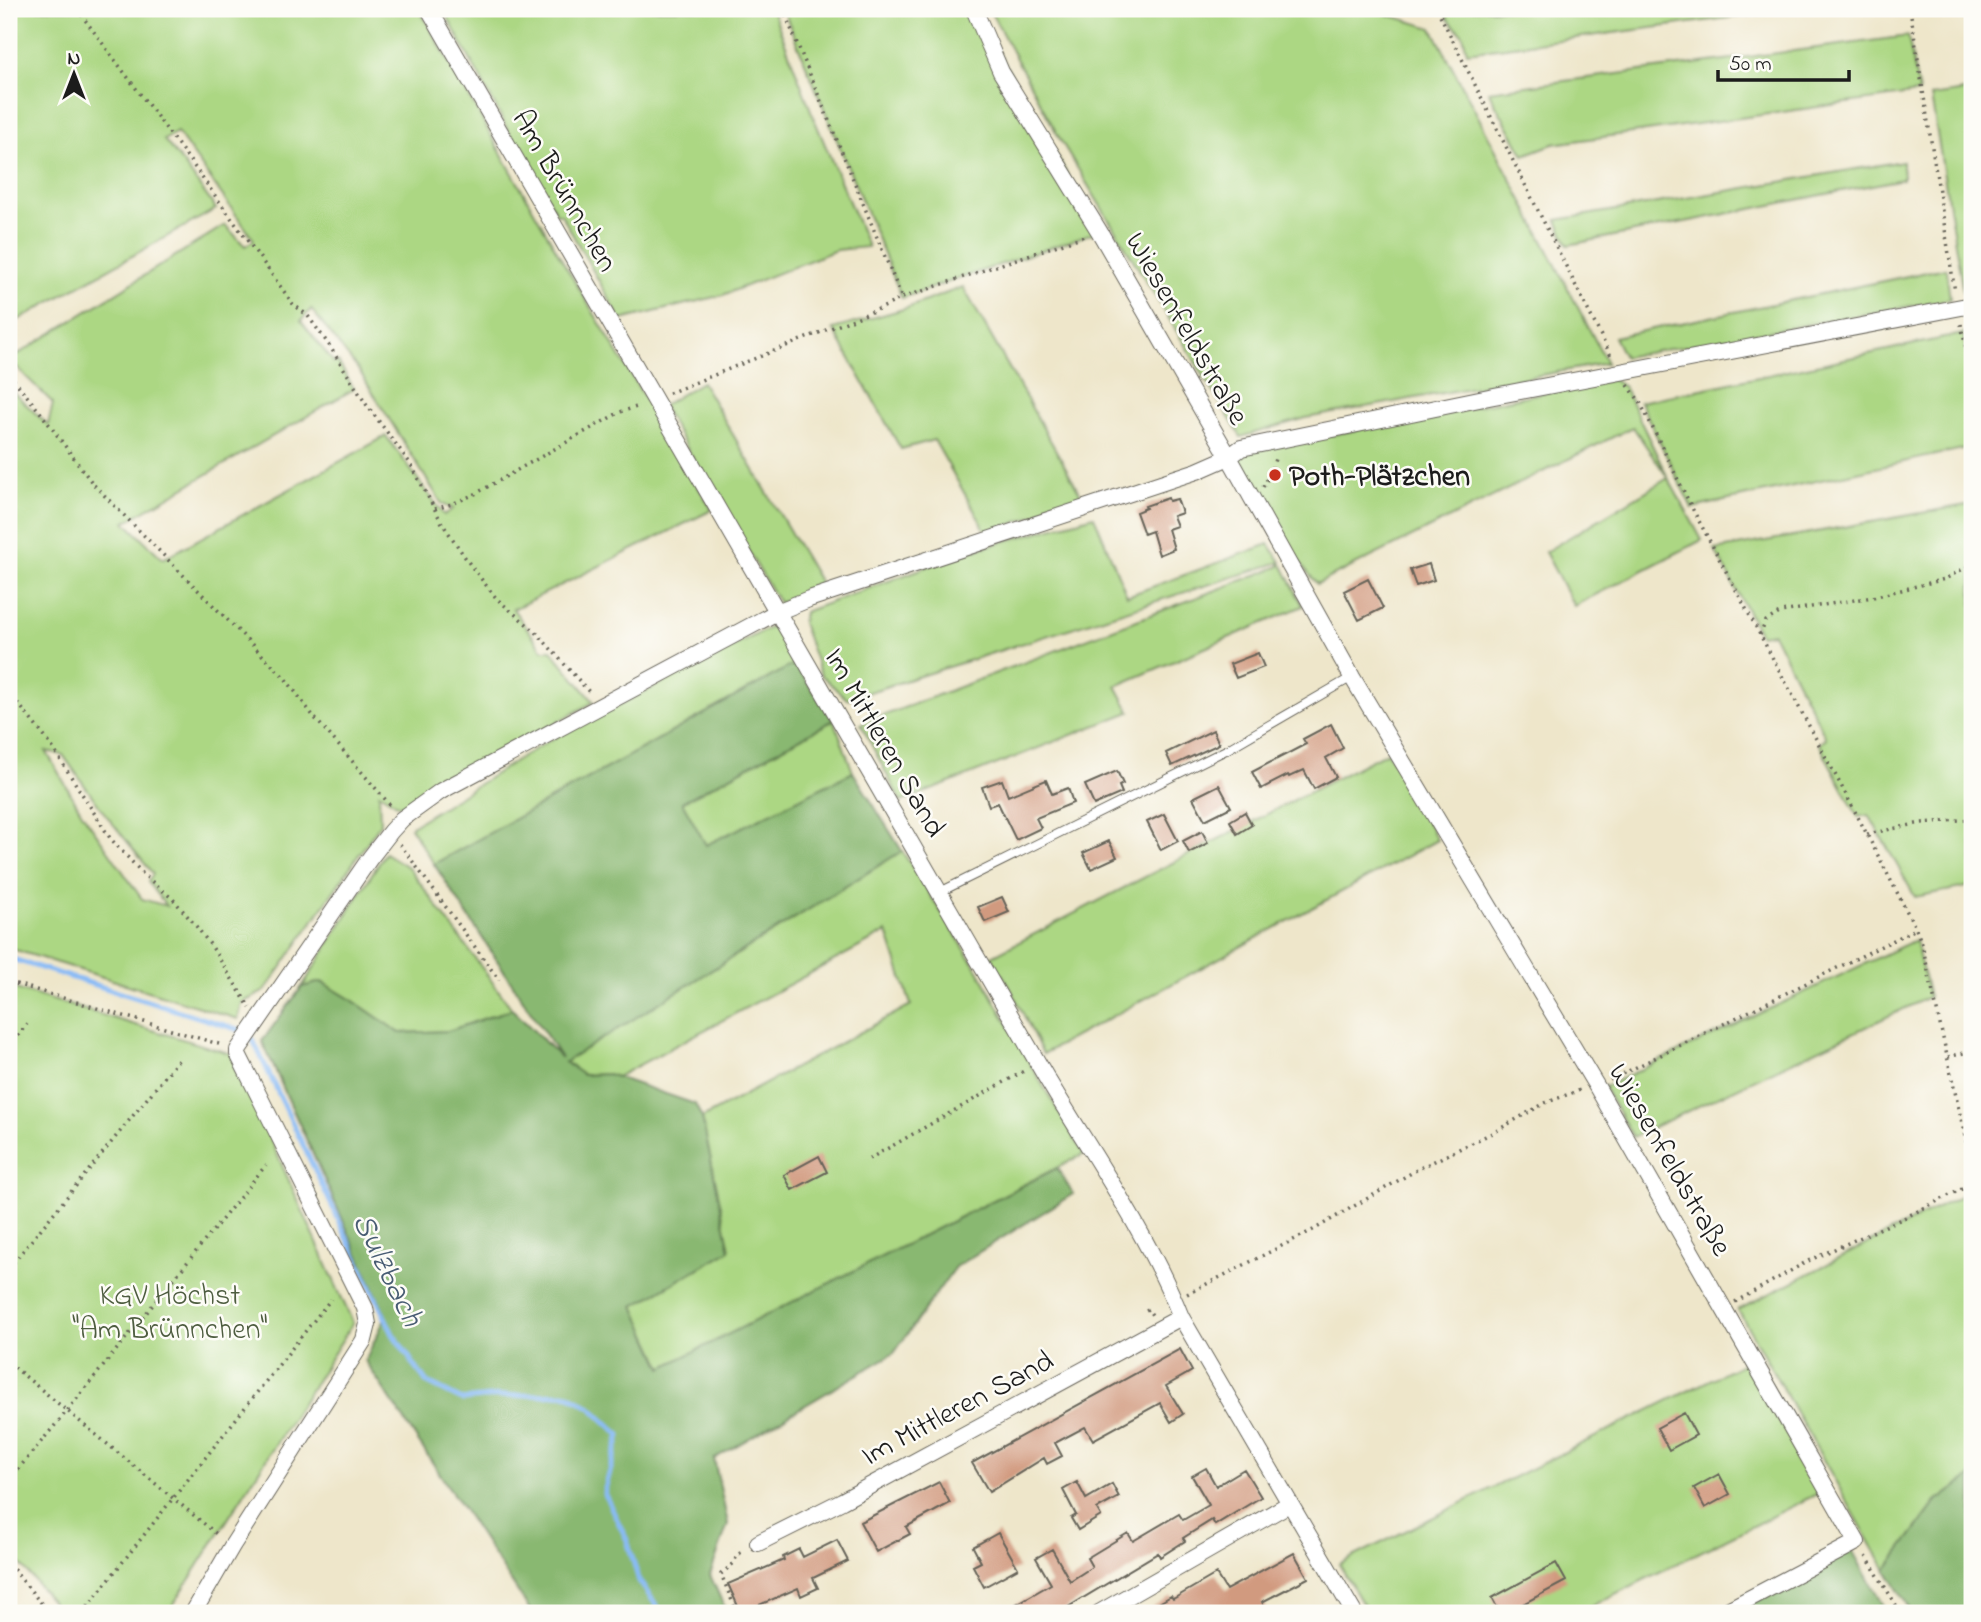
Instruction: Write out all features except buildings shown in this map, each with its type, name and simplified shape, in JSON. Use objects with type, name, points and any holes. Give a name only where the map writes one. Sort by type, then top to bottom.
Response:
[{"type":"street","name":"Am Brünnchen","points":[[429,9],[777,612]]},
{"type":"street","name":"Wiesenfeldstraße","points":[[974,9],[1002,72],[1099,231],[1230,457],[1352,677],[1597,1087],[1857,1542]]},
{"type":"street","points":[[193,1613],[232,1546],[364,1340],[368,1324],[365,1308],[237,1055],[239,1047],[370,858],[396,825],[441,792],[777,612],[809,598],[1197,471],[1230,457],[1241,448],[1965,307]]},
{"type":"street","name":"Im Mittleren Sand","points":[[777,612],[1038,1063],[1138,1230],[1181,1317],[1354,1613]]},
{"type":"street","name":"Im Mittleren Sand","points":[[758,1543],[842,1501],[1181,1317]]},
{"type":"street","points":[[1099,1613],[1289,1504]]},
{"type":"street","points":[[1722,1613],[1857,1542]]},
{"type":"lane","points":[[940,892],[1226,750],[1352,677]]},
{"type":"path","points":[[77,9],[293,304],[308,316],[329,345],[366,404],[410,463],[434,509],[471,566],[497,599],[542,638],[600,705]]},
{"type":"path","points":[[783,9],[902,298]]},
{"type":"path","points":[[1437,9],[1619,373],[1640,401],[1692,508],[1916,929],[1922,944],[1972,1168]]},
{"type":"path","points":[[1910,9],[1965,307],[1972,377]]},
{"type":"path","points":[[434,509],[475,494],[620,412],[641,406],[902,298],[1099,231]]},
{"type":"path","points":[[9,374],[93,484],[285,678],[396,825],[499,980]]},
{"type":"path","points":[[1251,498],[1261,490],[1270,474],[1276,459],[1277,440]]},
{"type":"path","points":[[1760,635],[1766,621],[1781,612],[1873,597],[1945,579],[1972,564]]},
{"type":"path","points":[[9,692],[51,745],[110,838],[144,876],[173,899],[212,947],[256,1026]]},
{"type":"path","points":[[1867,834],[1922,823],[1972,819]]},
{"type":"path","points":[[1174,1300],[1313,1230],[1420,1168],[1494,1132],[1545,1103],[1587,1087],[1597,1087],[1916,929]]},
{"type":"path","points":[[9,982],[239,1047]]},
{"type":"path","points":[[9,1047],[27,1024]]},
{"type":"path","points":[[1948,1056],[1972,1051]]},
{"type":"path","points":[[9,1268],[180,1058]]},
{"type":"path","points":[[869,1159],[1038,1063]]},
{"type":"path","points":[[9,1480],[266,1165]]},
{"type":"path","points":[[1724,1308],[1810,1260],[1972,1185]]},
{"type":"path","points":[[83,1612],[331,1300]]},
{"type":"path","points":[[9,1363],[232,1546]]},
{"type":"path","points":[[1857,1542],[1901,1613]]},
{"type":"path","points":[[737,1613],[721,1574],[734,1563],[737,1555],[758,1543]]},
{"type":"path","points":[[9,1564],[49,1613]]},
{"type":"path","points":[[1963,1613],[1972,1605]]},
{"type":"green space","points":[[9,9],[419,9],[562,260],[712,510],[513,609],[543,650],[551,650],[594,702],[402,807],[379,793],[380,824],[265,991],[242,1003],[238,1019],[9,948],[9,388],[48,425],[53,403],[9,360],[225,225],[245,246],[254,240],[177,132],[164,140],[216,209],[9,325]],"holes":[[[311,309],[360,372],[442,504],[453,509],[444,515],[386,436],[163,559],[125,522],[354,389],[338,362],[334,363],[301,321]],[[46,751],[63,755],[153,874],[148,882],[166,906],[142,899],[82,813]]]},
{"type":"green space","points":[[443,9],[772,9],[868,247],[836,250],[723,295],[621,320],[561,214],[557,214],[514,141]]},
{"type":"green space","points":[[783,9],[974,9],[1099,231],[902,298]]},
{"type":"green space","points":[[989,9],[1369,9],[1432,28],[1607,363],[1306,418],[1241,437],[1061,141]]},
{"type":"green space","points":[[1446,9],[1798,9],[1467,52],[1463,35],[1448,19]]},
{"type":"green space","points":[[1908,36],[1919,93],[1553,144],[1524,155],[1488,91]]},
{"type":"green space","points":[[1972,90],[1972,290],[1963,292],[1931,96]]},
{"type":"green space","points":[[1903,161],[1903,179],[1568,245],[1557,220]]},
{"type":"green space","points":[[1946,268],[1950,299],[1624,357],[1614,337]]},
{"type":"green space","points":[[963,287],[1083,498],[987,533],[934,440],[901,449],[833,329],[907,308]]},
{"type":"green space","points":[[1963,334],[1972,381],[1972,447],[1692,508],[1640,402]]},
{"type":"green space","points":[[1612,379],[1624,387],[1668,478],[1633,427],[1317,584],[1274,530],[1237,462],[1241,453]]},
{"type":"green space","points":[[702,382],[822,586],[779,603],[662,406]]},
{"type":"green space","points":[[1668,478],[1702,540],[1574,606],[1545,552]]},
{"type":"green space","points":[[1972,504],[1972,886],[1915,897],[1869,815],[1858,817],[1819,744],[1826,738],[1773,633],[1760,635],[1715,550]]},
{"type":"green space","points":[[1094,516],[1127,596],[1269,544],[1281,562],[1303,606],[1116,686],[1130,712],[901,802],[861,724],[1280,566],[1280,562],[847,699],[821,675],[802,623],[804,612],[970,551]]},
{"type":"green space","points":[[775,625],[794,664],[434,864],[410,827],[548,741]]},
{"type":"green space","points":[[794,664],[834,720],[682,802],[706,845],[853,772],[902,851],[565,1062],[583,1075],[608,1074],[695,1104],[702,1118],[730,1250],[634,1306],[662,1368],[1057,1168],[1073,1194],[955,1267],[894,1353],[714,1459],[728,1524],[710,1575],[727,1613],[532,1613],[365,1361],[386,1316],[262,1041],[302,987],[321,982],[400,1033],[448,1031],[512,1009],[561,1058],[434,864]]},
{"type":"green space","points":[[834,720],[853,772],[706,846],[682,802]]},
{"type":"green space","points":[[1387,752],[1407,782],[1437,840],[1043,1054],[1008,983],[990,957]]},
{"type":"green space","points":[[902,851],[978,970],[1084,1154],[663,1368],[634,1306],[730,1250],[702,1118],[911,1005],[887,932],[617,1077],[608,1074],[583,1075],[564,1062]]},
{"type":"green space","points":[[385,853],[409,868],[512,1009],[448,1031],[400,1033],[322,982],[302,987]]},
{"type":"green space","points":[[1915,940],[1929,997],[1633,1137],[1604,1087]]},
{"type":"green space","name":"KGV Höchst \"Am Brünnchen\"","points":[[9,987],[232,1054],[353,1323],[168,1613],[61,1613],[9,1550]]},
{"type":"green space","points":[[1972,1190],[1972,1476],[1936,1502],[1886,1570],[1738,1310]]},
{"type":"green space","points":[[1746,1362],[1821,1492],[1577,1613],[1368,1613],[1339,1564]]},
{"type":"green space","points":[[1972,1476],[1972,1613],[1912,1613],[1886,1570],[1936,1502]]},
{"type":"green space","points":[[1852,1550],[1887,1613],[1734,1613]]},
{"type":"waterway","name":"Sulzbach","points":[[9,958],[243,1031],[253,1040],[393,1334],[426,1382],[462,1400],[567,1394],[590,1407],[620,1435],[604,1493],[627,1540],[639,1581],[662,1613]]},
{"type":"place","name":"Poth-Plätzchen","points":[[1275,475]]}]
